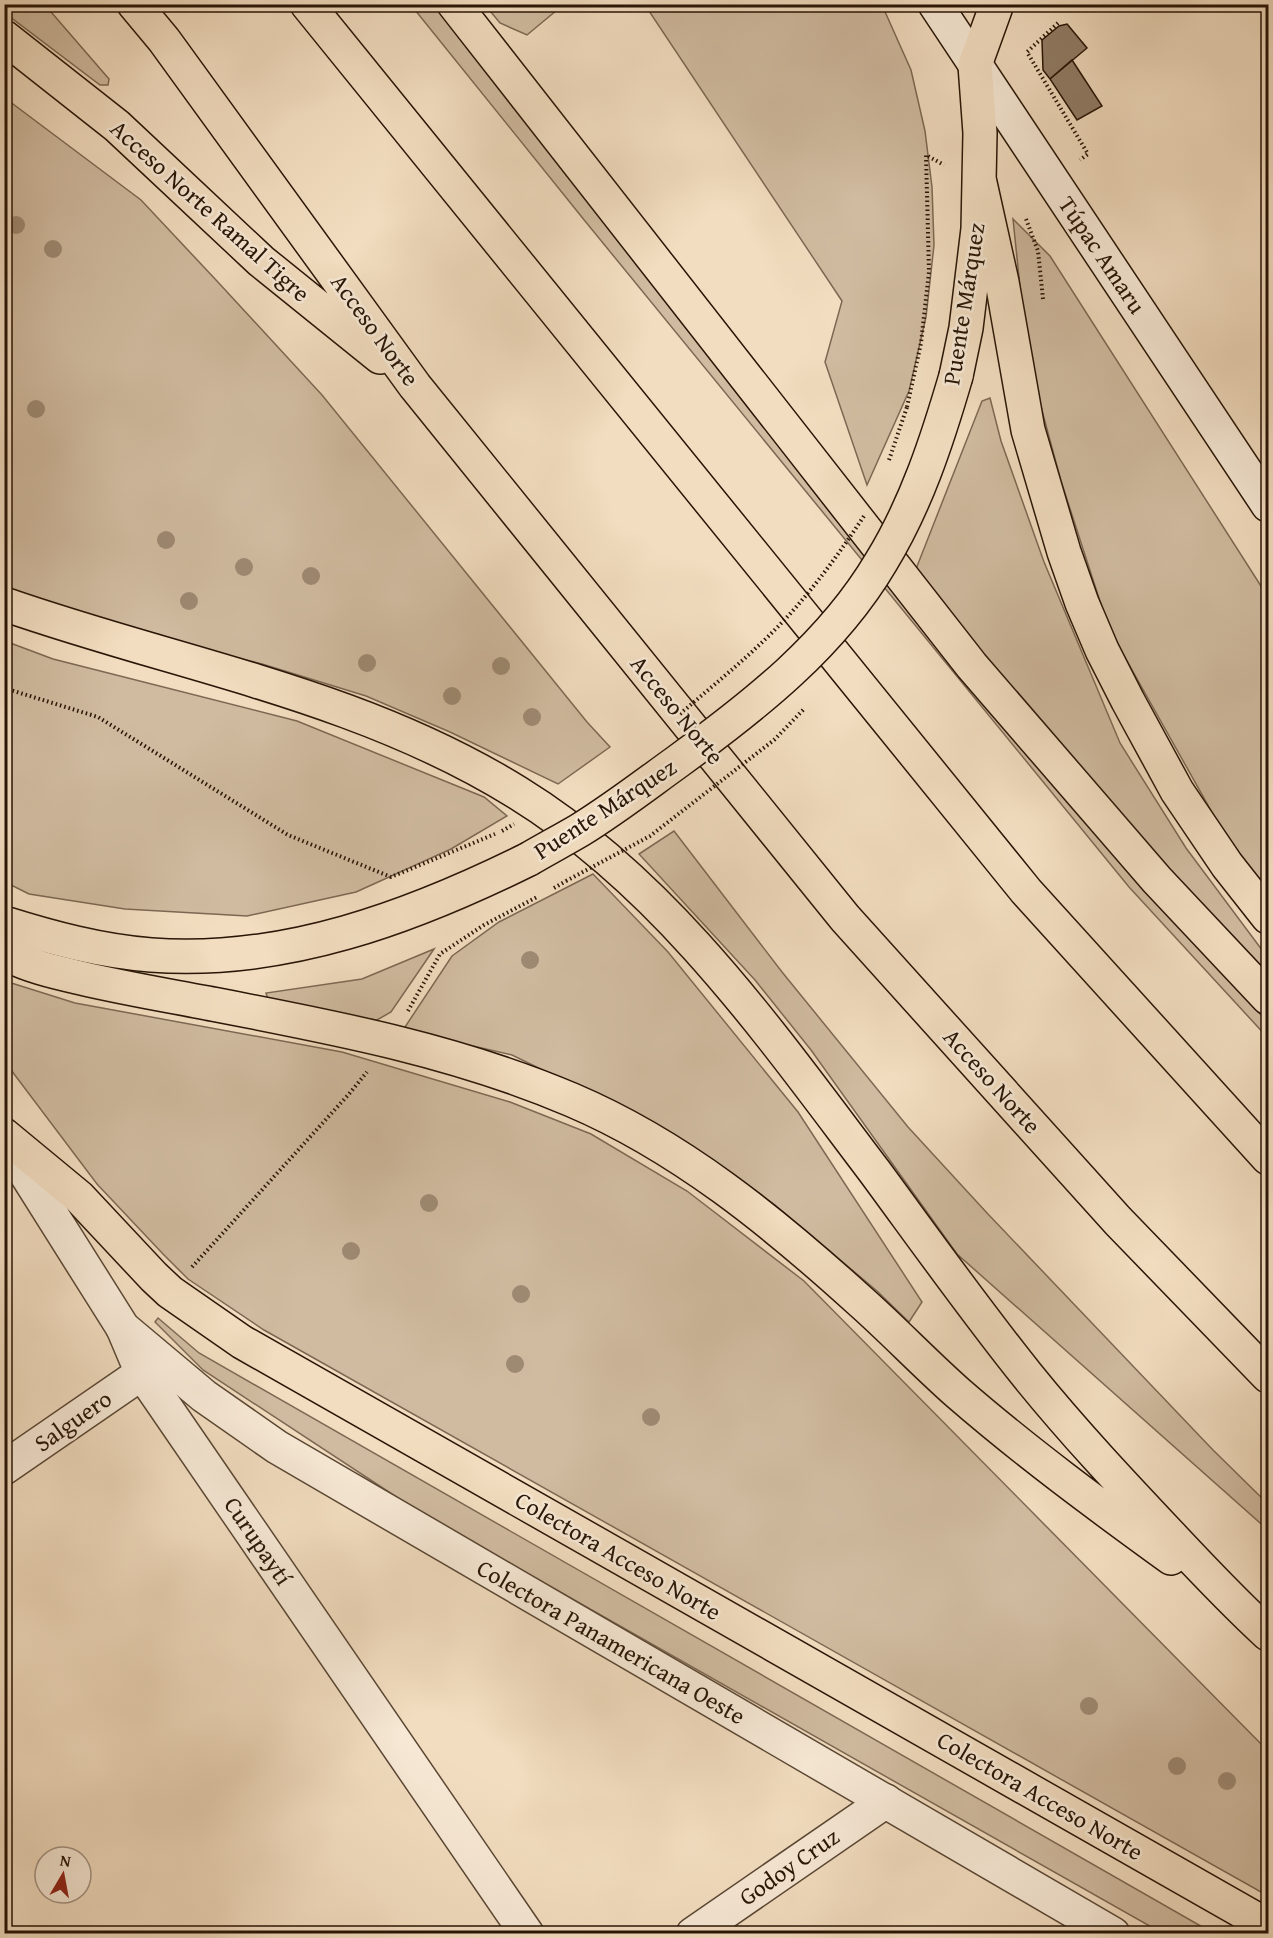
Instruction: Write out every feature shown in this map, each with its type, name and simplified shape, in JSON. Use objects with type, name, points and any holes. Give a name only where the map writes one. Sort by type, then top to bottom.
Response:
[{"type":"main road","name":"Acceso Norte","points":[[134,4],[164,40],[415,386],[845,918],[1118,1221],[1269,1376]]},
{"type":"main road","points":[[307,4],[1026,891],[1269,1158]]},
{"type":"main road","points":[[454,4],[972,666],[1157,880],[1269,998]]},
{"type":"main road","points":[[975,65],[997,4]]},
{"type":"main road","name":"Acceso Norte Ramal Tigre","points":[[4,37],[117,126],[261,261],[415,386]]},
{"type":"main road","name":"Puente Márquez","points":[[4,923],[64,941],[106,950],[150,955],[191,956],[241,953],[313,941],[361,929],[400,916],[484,881],[581,830],[620,804],[760,700],[830,632],[858,597],[881,562],[900,526],[931,455],[956,376],[973,278],[980,183],[980,133],[975,65]]},
{"type":"main road","points":[[980,183],[1002,282],[1028,430],[1064,552],[1082,603],[1102,650],[1176,791],[1227,865],[1269,917]]},
{"type":"main road","points":[[4,604],[113,640],[290,690],[398,731],[475,768],[519,794],[577,835],[641,890],[726,981],[782,1048],[1027,1374],[1140,1503],[1239,1607],[1269,1634]]},
{"type":"main road","points":[[4,953],[32,965],[100,983],[350,1030],[433,1052],[514,1077],[575,1101],[620,1123],[664,1148],[736,1198],[842,1285],[956,1391],[1029,1453],[1239,1607]]},
{"type":"main road","name":"Colectora Acceso Norte","points":[[4,1137],[79,1197],[162,1285],[242,1342],[1269,1926]]},
{"type":"street","name":"Túpac Amaru","points":[[935,4],[1269,505]]},
{"type":"street","name":"Curupaytí","points":[[4,1137],[123,1328],[142,1373],[527,1934]]},
{"type":"street","name":"Colectora Panamericana Oeste","points":[[123,1328],[204,1396],[277,1447],[885,1801],[1087,1925],[1113,1934]]},
{"type":"street","name":"Salguero","points":[[4,1468],[142,1373]]},
{"type":"street","name":"Godoy Cruz","points":[[693,1934],[885,1801]]},
{"type":"path","points":[[1053,181],[1088,154],[1027,52],[1058,22]]},
{"type":"path","points":[[887,467],[906,407]]},
{"type":"path","points":[[678,715],[731,670],[788,616],[833,562],[867,512]]},
{"type":"path","points":[[4,688],[98,717],[288,835],[391,877],[502,831],[520,821]]},
{"type":"shaded area","points":[[4,5],[45,5],[109,79],[108,85],[100,85],[5,13]]},
{"type":"shaded area","points":[[411,5],[448,5],[1108,839],[1268,1023],[1268,1038],[1129,887]]},
{"type":"shaded area","points":[[485,5],[563,5],[527,35],[500,23]]},
{"type":"shaded area","points":[[645,5],[882,5],[911,70],[925,131],[932,187],[934,245],[926,317],[909,391],[867,485],[825,362],[842,301]]},
{"type":"shaded area","points":[[5,98],[141,200],[216,280],[322,395],[587,722],[610,747],[558,784],[450,732],[366,696],[262,664],[155,637],[5,588]]},
{"type":"shaded area","points":[[1013,219],[1050,256],[1268,597],[1268,895],[1218,823],[1109,629],[1061,481],[1027,355]]},
{"type":"shaded area","points":[[990,398],[1001,441],[1044,562],[1120,743],[1186,848],[1268,958],[1268,984],[914,574],[982,401]]},
{"type":"shaded area","points":[[5,641],[53,659],[297,721],[484,797],[507,816],[451,849],[356,892],[247,916],[125,909],[29,894],[5,882]]},
{"type":"shaded area","points":[[674,831],[782,972],[908,1127],[1213,1450],[1268,1504],[1268,1530],[957,1254],[811,1050],[755,980],[639,854]]},
{"type":"shaded area","points":[[593,874],[668,952],[798,1112],[922,1302],[909,1322],[877,1291],[775,1205],[710,1158],[643,1119],[512,1055],[403,1030],[452,956],[499,922]]},
{"type":"shaded area","points":[[434,949],[391,1012],[377,1020],[270,1006],[266,993],[362,979]]},
{"type":"shaded area","points":[[5,981],[75,1003],[342,1052],[510,1102],[591,1134],[687,1191],[804,1281],[1268,1751],[1268,1896],[264,1330],[188,1279],[97,1184],[5,1062]]},
{"type":"shaded area","points":[[158,1318],[199,1353],[1213,1933],[1162,1933],[530,1575],[398,1498],[203,1370],[155,1322]]},
{"type":"building","points":[[1067,24],[1087,48],[1050,79],[1043,70],[1042,40],[1059,26]]},
{"type":"building","points":[[1072,60],[1102,106],[1077,120],[1050,79]]}]
